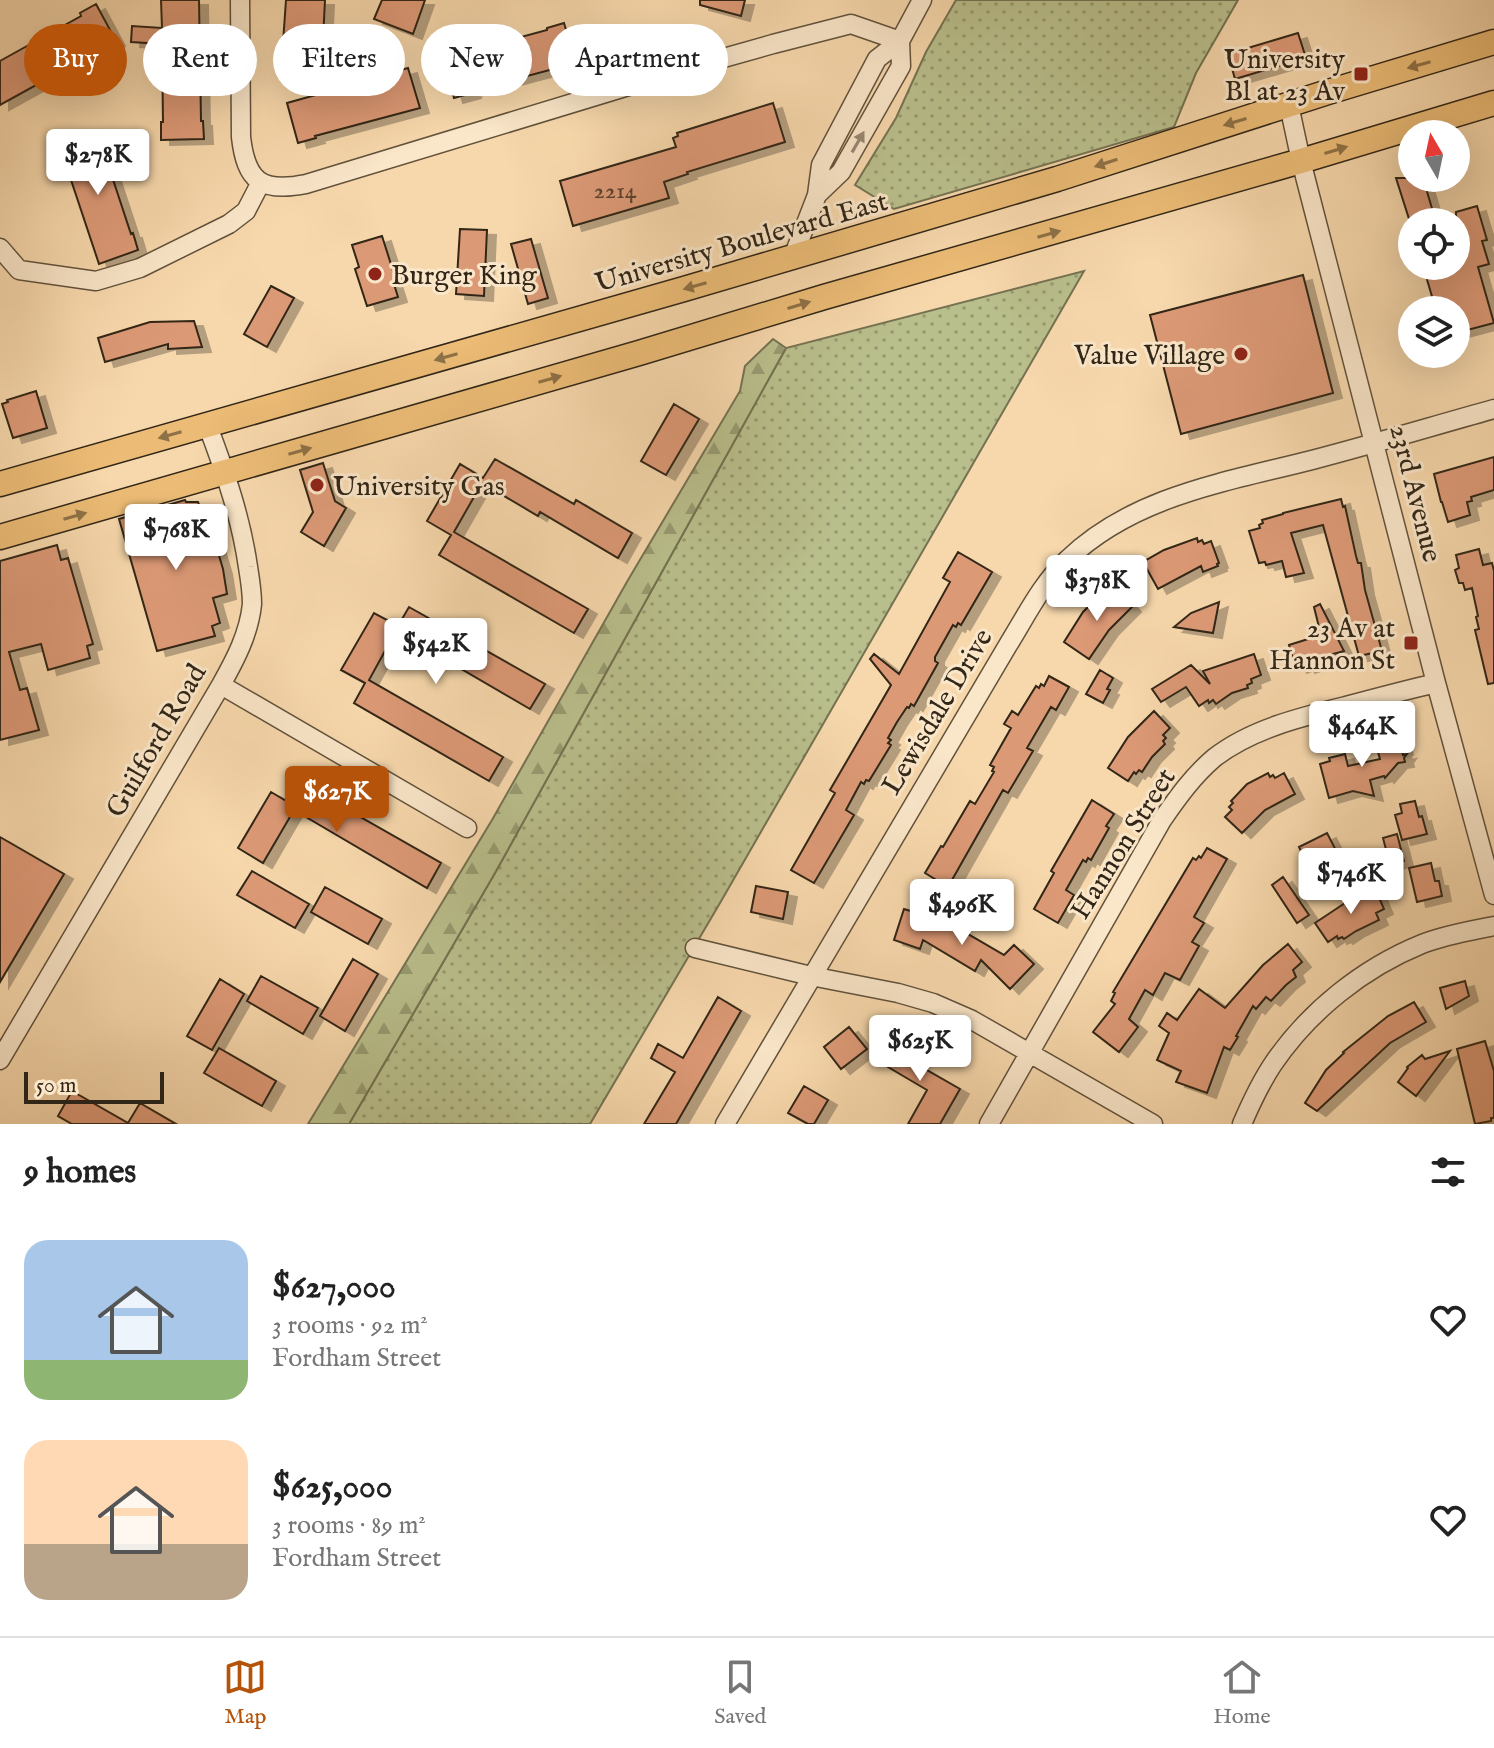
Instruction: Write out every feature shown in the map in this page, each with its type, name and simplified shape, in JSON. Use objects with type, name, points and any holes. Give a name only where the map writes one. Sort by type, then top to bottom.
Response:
[{"type":"main road","name":"University Boulevard East","points":[[0,484],[1057,179],[1494,42]]},
{"type":"main road","points":[[0,537],[1494,103]]},
{"type":"street","points":[[240,0],[241,137],[246,166],[261,182],[289,188],[688,68],[851,24],[900,41]]},
{"type":"street","points":[[793,257],[817,195],[821,165],[877,59],[900,41],[922,0]]},
{"type":"street","name":"23rd Avenue","points":[[1289,105],[1436,683],[1494,895]]},
{"type":"street","points":[[0,248],[19,270],[96,281],[140,268],[229,224],[246,211],[261,182]]},
{"type":"street","name":"Lewisdale Drive","points":[[725,1124],[1008,645],[1053,574],[1066,560],[1106,529],[1157,502],[1494,409]]},
{"type":"street","name":"Guilford Road","points":[[0,1060],[239,652],[252,603],[246,555],[225,473],[207,424]]},
{"type":"street","name":"Hannon Street","points":[[989,1124],[1162,820],[1200,771],[1235,745],[1276,726],[1436,683]]},
{"type":"street","points":[[221,685],[467,828]]},
{"type":"street","points":[[1242,1124],[1260,1084],[1286,1046],[1307,1022],[1343,990],[1398,955],[1424,943],[1494,926]]},
{"type":"street","points":[[695,948],[933,1003],[972,1020],[1153,1124]]},
{"type":"green space","points":[[956,0],[1238,0],[1196,73],[1174,127],[894,209],[855,185],[896,118],[926,52]]},
{"type":"green space","points":[[1084,271],[590,1124],[349,1124],[495,873],[786,348]]},
{"type":"green space","points":[[773,339],[786,348],[495,873],[349,1124],[308,1124],[492,820],[740,391],[745,366]]},
{"type":"building","points":[[161,0],[199,0],[199,24],[162,24]]},
{"type":"building","points":[[286,0],[325,0],[324,24],[284,24]]},
{"type":"building","points":[[382,0],[425,0],[413,34],[405,31],[405,24],[387,24],[374,19]]},
{"type":"building","points":[[700,0],[745,0],[741,16],[700,5]]},
{"type":"building","points":[[96,4],[107,24],[67,24],[81,16],[80,13]]},
{"type":"building","points":[[132,26],[143,27],[143,43],[131,42]]},
{"type":"building","points":[[547,28],[548,70],[532,75],[532,34]]},
{"type":"building","points":[[1298,33],[1306,58],[1235,79],[1228,54]]},
{"type":"building","points":[[24,48],[24,92],[0,105],[0,61]]},
{"type":"building","points":[[408,68],[420,108],[298,143],[287,103],[312,96],[405,96],[405,69]]},
{"type":"building","points":[[163,96],[201,96],[204,139],[161,140]]},
{"type":"building","points":[[773,103],[785,142],[664,182],[669,198],[573,226],[560,181],[676,147],[673,138],[678,136],[677,133]]},
{"type":"building","points":[[97,131],[138,250],[99,264],[57,145]]},
{"type":"building","points":[[1400,192],[1427,192],[1432,208],[1406,208]]},
{"type":"building","points":[[1477,206],[1487,240],[1482,241],[1489,264],[1478,267],[1494,323],[1470,329],[1470,296],[1432,296],[1427,280],[1470,280],[1470,208]]},
{"type":"building","points":[[460,229],[487,230],[484,296],[456,294]]},
{"type":"building","name":"Burger King","points":[[382,236],[398,297],[367,306],[355,269],[359,267],[352,245]]},
{"type":"building","points":[[531,239],[548,298],[528,304],[511,244]]},
{"type":"building","name":"Value Village","points":[[1303,275],[1333,393],[1181,434],[1150,315]]},
{"type":"building","points":[[271,286],[294,298],[267,347],[244,334]]},
{"type":"building","points":[[194,321],[202,347],[168,349],[168,344],[105,362],[98,338],[150,322]]},
{"type":"building","points":[[36,391],[47,428],[13,438],[2,404]]},
{"type":"building","points":[[674,404],[699,419],[666,475],[641,461]]},
{"type":"building","points":[[1494,457],[1494,490],[1471,497],[1472,501],[1467,502],[1470,515],[1448,522],[1434,474]]},
{"type":"building","points":[[495,459],[574,504],[576,500],[632,533],[618,558],[540,512],[538,516],[482,483],[454,532],[588,609],[574,633],[439,555],[451,535],[427,521],[460,464],[483,478]]},
{"type":"building","points":[[323,463],[335,501],[346,508],[324,546],[301,532],[313,512],[300,470]]},
{"type":"building","points":[[1341,499],[1358,563],[1361,563],[1382,651],[1359,656],[1323,525],[1291,533],[1304,573],[1286,577],[1282,561],[1266,565],[1265,562],[1259,563],[1249,531],[1260,528],[1262,520]]},
{"type":"building","points":[[185,500],[198,502],[202,513],[206,512],[227,594],[213,598],[220,623],[212,626],[215,636],[157,651],[119,519]]},
{"type":"building","points":[[1197,538],[1204,544],[1211,541],[1218,566],[1203,572],[1201,566],[1158,589],[1143,562],[1164,550]]},
{"type":"building","points":[[57,545],[61,560],[68,558],[93,644],[87,646],[90,658],[48,670],[41,644],[9,652],[20,690],[27,688],[39,730],[0,740],[0,561]]},
{"type":"building","points":[[1479,549],[1483,565],[1492,563],[1494,571],[1494,683],[1488,684],[1475,630],[1479,629],[1472,588],[1465,590],[1455,570],[1459,568],[1456,555]]},
{"type":"building","points":[[958,552],[992,572],[961,625],[953,625],[935,657],[938,663],[914,706],[911,704],[907,707],[897,722],[888,738],[891,745],[869,781],[861,782],[846,810],[854,815],[814,883],[791,870],[835,793],[830,790],[891,685],[870,659],[874,654],[899,674],[950,582],[943,578]]},
{"type":"building","points":[[1116,590],[1132,607],[1109,630],[1089,659],[1064,642],[1083,612],[1100,595],[1108,598]]},
{"type":"building","points":[[1219,602],[1213,633],[1174,627],[1191,613]]},
{"type":"building","points":[[1320,604],[1344,651],[1319,658],[1321,663],[1298,668],[1289,645],[1321,635],[1314,607]]},
{"type":"building","points":[[409,607],[545,684],[530,709],[396,631],[369,680],[503,757],[489,781],[354,703],[365,683],[341,670],[374,613],[398,626]]},
{"type":"building","points":[[1254,654],[1261,675],[1251,679],[1248,688],[1232,693],[1216,704],[1208,700],[1199,706],[1186,687],[1161,702],[1152,689],[1191,665],[1210,684],[1203,671]]},
{"type":"building","points":[[1100,670],[1113,678],[1103,703],[1086,694]]},
{"type":"building","points":[[1049,676],[1069,687],[1056,710],[1051,707],[1027,748],[1033,751],[1008,793],[1003,790],[948,887],[925,873],[970,801],[975,804],[994,772],[994,767],[990,765],[1011,728],[1004,724],[1012,711],[1018,715],[1036,686],[1044,686]]},
{"type":"building","points":[[1154,711],[1170,728],[1163,735],[1165,744],[1142,772],[1134,772],[1128,781],[1108,768],[1128,737]]},
{"type":"building","points":[[1400,735],[1403,755],[1407,754],[1405,762],[1398,763],[1385,778],[1370,780],[1374,796],[1353,791],[1329,798],[1320,764],[1345,754],[1348,766],[1380,759],[1375,742]]},
{"type":"building","points":[[1268,773],[1275,778],[1284,773],[1295,794],[1265,810],[1242,833],[1225,817],[1232,810],[1229,807],[1233,803],[1231,801],[1247,784]]},
{"type":"building","points":[[306,786],[441,863],[427,888],[294,810],[263,863],[238,848],[271,792],[295,806]]},
{"type":"building","points":[[1092,800],[1114,814],[1091,860],[1083,860],[1066,890],[1074,895],[1058,923],[1034,909],[1054,873],[1051,871]]},
{"type":"building","points":[[1415,801],[1427,834],[1402,840],[1395,815],[1402,813],[1400,804]]},
{"type":"building","points":[[1327,833],[1343,864],[1328,872],[1326,867],[1312,874],[1299,847]]},
{"type":"building","points":[[1397,834],[1404,861],[1390,865],[1383,838]]},
{"type":"building","points":[[0,837],[64,874],[0,982]]},
{"type":"building","points":[[1207,848],[1227,859],[1194,917],[1204,923],[1192,942],[1199,946],[1180,980],[1165,973],[1153,995],[1145,990],[1129,1019],[1138,1027],[1119,1052],[1093,1032],[1115,1004],[1111,1001],[1113,992],[1193,858],[1201,858]]},
{"type":"building","points":[[1431,863],[1442,896],[1417,902],[1409,868]]},
{"type":"building","points":[[252,871],[309,904],[295,928],[237,895]]},
{"type":"building","points":[[1283,877],[1309,915],[1297,923],[1272,885]]},
{"type":"building","points":[[756,886],[788,892],[783,919],[751,912]]},
{"type":"building","points":[[325,887],[382,919],[368,944],[311,912]]},
{"type":"building","points":[[1375,888],[1384,909],[1376,913],[1379,920],[1344,939],[1337,936],[1328,942],[1315,923]]},
{"type":"building","points":[[904,909],[966,933],[1004,955],[1014,945],[1034,964],[1010,989],[981,960],[975,971],[923,940],[920,949],[894,940]]},
{"type":"building","points":[[1288,944],[1302,962],[1293,970],[1296,977],[1271,1001],[1266,997],[1256,1009],[1253,1006],[1230,1050],[1224,1047],[1207,1093],[1176,1082],[1181,1071],[1157,1060],[1169,1033],[1159,1026],[1167,1013],[1177,1020],[1199,989],[1225,1008],[1263,965]]},
{"type":"building","points":[[353,959],[378,974],[345,1031],[320,1016]]},
{"type":"building","points":[[261,976],[318,1008],[303,1034],[247,1001]]},
{"type":"building","points":[[220,979],[244,994],[212,1050],[187,1036]]},
{"type":"building","points":[[1465,981],[1469,996],[1446,1009],[1440,988]]},
{"type":"building","points":[[718,997],[741,1011],[676,1124],[644,1124],[675,1072],[651,1058],[658,1044],[683,1058]]},
{"type":"building","points":[[1414,1002],[1426,1022],[1390,1043],[1317,1111],[1305,1103],[1326,1070],[1343,1052],[1388,1016]]},
{"type":"building","points":[[849,1027],[867,1049],[841,1069],[824,1047]]},
{"type":"building","points":[[890,1037],[918,1053],[913,1062],[960,1089],[940,1124],[908,1124],[927,1090],[876,1060]]},
{"type":"building","points":[[1485,1041],[1494,1071],[1494,1118],[1475,1124],[1457,1049]]},
{"type":"building","points":[[219,1048],[276,1081],[262,1106],[204,1073]]},
{"type":"building","points":[[1450,1051],[1416,1096],[1398,1082],[1407,1067],[1422,1055],[1425,1059]]},
{"type":"building","points":[[804,1086],[828,1100],[814,1124],[788,1113]]},
{"type":"building","points":[[72,1091],[128,1123],[140,1103],[176,1124],[72,1124],[58,1116]]},
{"type":"place","name":"University Bl at 23 Av","points":[[1361,74]]},
{"type":"place","name":"Burger King","points":[[375,274]]},
{"type":"place","name":"Value Village","points":[[1241,354]]},
{"type":"place","name":"University Gas","points":[[317,485]]},
{"type":"place","name":"23 Av at Hannon St","points":[[1411,643]]}]
